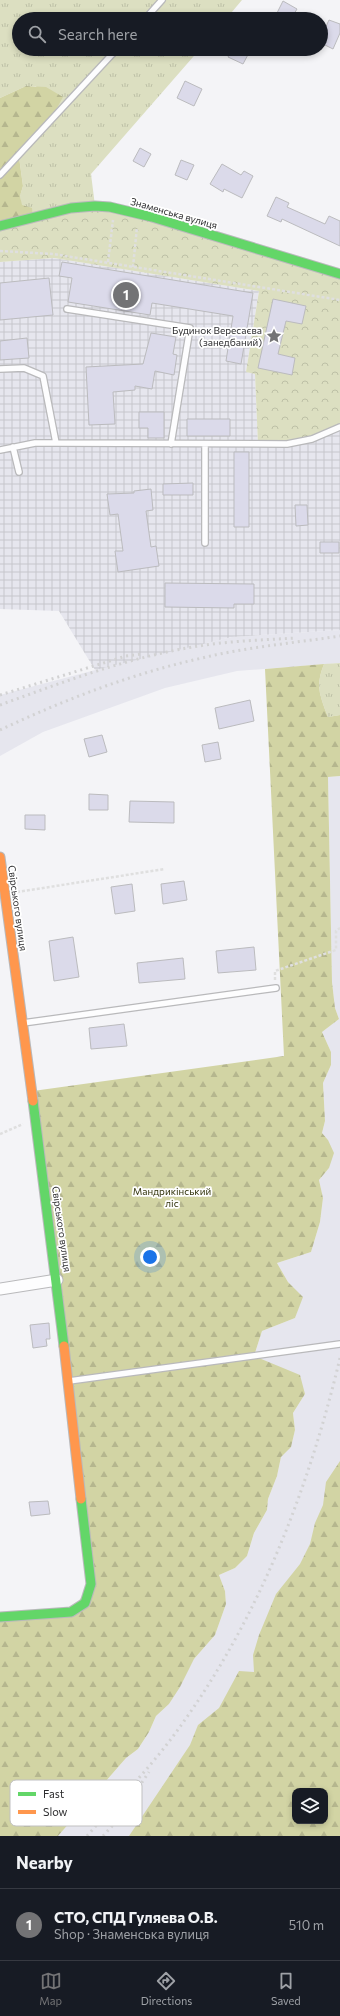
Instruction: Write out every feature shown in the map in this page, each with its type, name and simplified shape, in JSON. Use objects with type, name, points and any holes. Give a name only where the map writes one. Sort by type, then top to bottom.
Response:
[{"type":"street","name":"Знаменська вулиця","points":[[0,226],[23,222],[66,208],[96,206],[114,208],[138,215],[152,217],[340,274]]},
{"type":"street","name":"Свірського вулиця","points":[[0,857],[57,1280],[91,1584],[85,1603],[71,1612],[0,1617]]},
{"type":"street","points":[[0,1289],[57,1280]]},
{"type":"lane","points":[[151,12],[162,0]]},
{"type":"lane","points":[[0,174],[110,56]]},
{"type":"lane","points":[[67,309],[190,328],[171,444]]},
{"type":"lane","points":[[0,369],[24,368],[43,376],[56,443]]},
{"type":"lane","points":[[0,450],[35,443],[287,444],[312,439],[340,427]]},
{"type":"lane","points":[[205,444],[205,543]]},
{"type":"lane","points":[[13,447],[19,472]]},
{"type":"lane","points":[[22,1023],[276,988]]},
{"type":"lane","points":[[68,1381],[340,1344]]},
{"type":"path","points":[[108,262],[114,208]]},
{"type":"path","points":[[133,266],[138,215]]},
{"type":"path","points":[[0,251],[53,254],[340,300]]},
{"type":"path","points":[[5,894],[165,869]]},
{"type":"path","points":[[276,988],[275,971],[336,950],[336,931],[340,928]]},
{"type":"path","points":[[0,1134],[36,1119]]},
{"type":"shaded area","points":[[54,258],[259,291],[246,372],[255,374],[258,445],[340,427],[340,630],[232,637],[95,670],[59,611],[0,609],[0,262]]},
{"type":"shaded area","points":[[340,630],[340,663],[237,671],[165,688],[43,732],[0,756],[0,695],[145,657],[232,637]]},
{"type":"shaded area","points":[[340,776],[340,1486],[255,1677],[144,1836],[58,1836],[67,1826],[142,1826],[142,1780],[107,1780],[126,1758],[138,1749],[149,1732],[156,1716],[169,1704],[194,1659],[215,1635],[226,1604],[225,1591],[219,1575],[235,1568],[247,1556],[254,1533],[267,1510],[268,1499],[277,1476],[281,1457],[291,1446],[295,1430],[293,1413],[305,1394],[272,1365],[254,1356],[262,1331],[295,1318],[302,1297],[288,1282],[277,1263],[311,1252],[320,1222],[323,1198],[319,1180],[329,1168],[328,1140],[322,1133],[325,1121],[323,1083],[331,1065],[331,1052],[322,1032],[339,1019],[335,1008],[332,982],[328,777]]},
{"type":"green space","points":[[0,0],[242,0],[232,12],[12,12],[12,56],[194,56],[91,174],[95,206],[23,222],[20,196],[23,186],[19,157],[29,138],[52,117],[36,86],[26,86],[0,98]]},
{"type":"green space","points":[[26,86],[46,87],[63,97],[52,117],[29,138],[19,157],[23,186],[20,196],[22,205],[32,208],[33,218],[0,226],[0,98]]},
{"type":"green space","points":[[95,206],[340,274],[340,427],[312,439],[258,445],[255,374],[246,372],[259,291],[54,258],[0,262],[0,226]]},
{"type":"green space","points":[[340,663],[340,715],[328,717],[321,697],[319,685],[321,672],[324,664]]},
{"type":"green space","name":"Мандрикінський ліс","points":[[324,664],[319,685],[323,703],[328,717],[340,715],[340,776],[328,777],[332,982],[335,1008],[339,1019],[322,1032],[331,1052],[331,1065],[323,1083],[325,1121],[322,1133],[328,1140],[334,1153],[329,1168],[319,1180],[323,1198],[320,1222],[311,1252],[277,1263],[288,1282],[303,1297],[295,1318],[262,1331],[254,1356],[300,1375],[305,1394],[293,1413],[295,1430],[291,1447],[281,1457],[277,1476],[268,1499],[267,1510],[254,1533],[247,1556],[235,1568],[219,1575],[225,1591],[226,1604],[215,1635],[194,1659],[180,1687],[169,1704],[156,1716],[149,1732],[138,1749],[126,1758],[107,1780],[10,1780],[10,1826],[67,1826],[58,1836],[0,1836],[0,1617],[71,1612],[91,1584],[33,1091],[284,1056],[265,669]]},
{"type":"green space","points":[[340,1461],[340,1836],[129,1836],[136,1826],[142,1826],[142,1817],[190,1745],[198,1725],[219,1708],[239,1671],[254,1672],[253,1655],[259,1635],[276,1594],[300,1564],[310,1544],[315,1523],[323,1505],[326,1482]]},
{"type":"building","points":[[283,1],[297,9],[295,12],[278,12]]},
{"type":"building","points":[[329,20],[340,24],[340,33],[333,49],[328,46]]},
{"type":"building","points":[[228,56],[247,56],[243,64]]},
{"type":"building","points":[[185,81],[202,89],[194,106],[177,98]]},
{"type":"building","points":[[140,148],[151,154],[144,167],[133,161]]},
{"type":"building","points":[[181,160],[194,165],[187,180],[175,175]]},
{"type":"building","points":[[222,164],[241,175],[244,171],[253,176],[242,198],[224,189],[223,192],[210,184]]},
{"type":"building","points":[[276,197],[289,203],[287,207],[325,224],[329,216],[340,221],[340,246],[282,219],[281,222],[267,216]]},
{"type":"building","points":[[62,262],[253,293],[241,364],[226,361],[233,316],[152,303],[150,315],[68,302],[72,278],[59,276]]},
{"type":"building","points":[[49,278],[53,315],[0,320],[0,283]]},
{"type":"building","points":[[273,299],[306,306],[302,324],[286,321],[278,354],[295,358],[292,375],[258,368]]},
{"type":"building","points":[[151,333],[176,337],[173,354],[177,355],[174,375],[155,371],[152,389],[135,386],[135,390],[113,392],[115,424],[89,425],[86,367],[143,364]]},
{"type":"building","points":[[27,338],[29,358],[0,360],[0,341]]},
{"type":"building","points":[[139,412],[164,412],[164,438],[148,438],[148,428],[139,428]]},
{"type":"building","points":[[187,419],[230,419],[230,436],[187,436]]},
{"type":"building","points":[[234,452],[249,452],[249,527],[234,527]]},
{"type":"building","points":[[193,483],[193,495],[163,495],[163,484]]},
{"type":"building","points":[[151,489],[153,510],[146,511],[151,547],[156,546],[159,566],[118,572],[115,551],[123,551],[118,514],[110,515],[107,494],[134,493],[134,491]]},
{"type":"building","points":[[295,505],[307,505],[308,525],[296,526]]},
{"type":"building","points":[[320,542],[339,542],[339,553],[320,553]]},
{"type":"building","points":[[165,583],[254,584],[254,604],[234,604],[234,608],[165,607]]},
{"type":"building","points":[[250,700],[254,721],[219,729],[215,708]]},
{"type":"building","points":[[102,735],[107,752],[89,757],[84,739]]},
{"type":"building","points":[[218,742],[221,759],[205,762],[202,745]]},
{"type":"building","points":[[89,794],[108,795],[108,810],[89,810]]},
{"type":"building","points":[[130,801],[174,802],[174,823],[129,822]]},
{"type":"building","points":[[25,815],[45,815],[45,830],[25,829]]},
{"type":"building","points":[[184,881],[187,900],[163,904],[161,884]]},
{"type":"building","points":[[132,884],[135,911],[115,914],[111,887]]},
{"type":"building","points":[[73,937],[79,977],[54,981],[49,941]]},
{"type":"building","points":[[254,947],[256,970],[218,973],[216,951]]},
{"type":"building","points":[[183,958],[185,979],[139,983],[137,963]]},
{"type":"building","points":[[124,1024],[127,1046],[91,1049],[89,1028]]},
{"type":"building","points":[[49,1323],[50,1339],[46,1339],[47,1346],[33,1348],[30,1325]]},
{"type":"building","points":[[48,1501],[50,1514],[31,1516],[29,1502]]},
{"type":"railway","points":[[0,730],[99,688],[176,664],[236,651],[340,636]]},
{"type":"railway","points":[[0,705],[47,688],[144,657],[218,643],[296,638]]},
{"type":"railway","points":[[0,695],[126,656],[142,654]]},
{"type":"railway","points":[[138,1780],[174,1735],[204,1692],[255,1602],[295,1507],[312,1458],[340,1358]]},
{"type":"railway","points":[[142,1782],[149,1772]]},
{"type":"railway","points":[[87,1836],[96,1826]]},
{"type":"railway","points":[[103,1836],[112,1826]]},
{"type":"traffic: fast","points":[[0,226],[71,208],[95,206],[110,207],[152,217],[340,274]]},
{"type":"traffic: fast","points":[[33,1101],[64,1346]]},
{"type":"traffic: fast","points":[[0,1617],[71,1612],[85,1603],[91,1584],[81,1499]]},
{"type":"traffic: slow","points":[[0,857],[33,1101]]},
{"type":"traffic: slow","points":[[64,1346],[81,1499]]},
{"type":"place","name":"СТО, СПД Гуляева О.В.","points":[[126,295]]},
{"type":"place","name":"Будинок Вересаєва (занедбаний)","points":[[274,336]]}]
